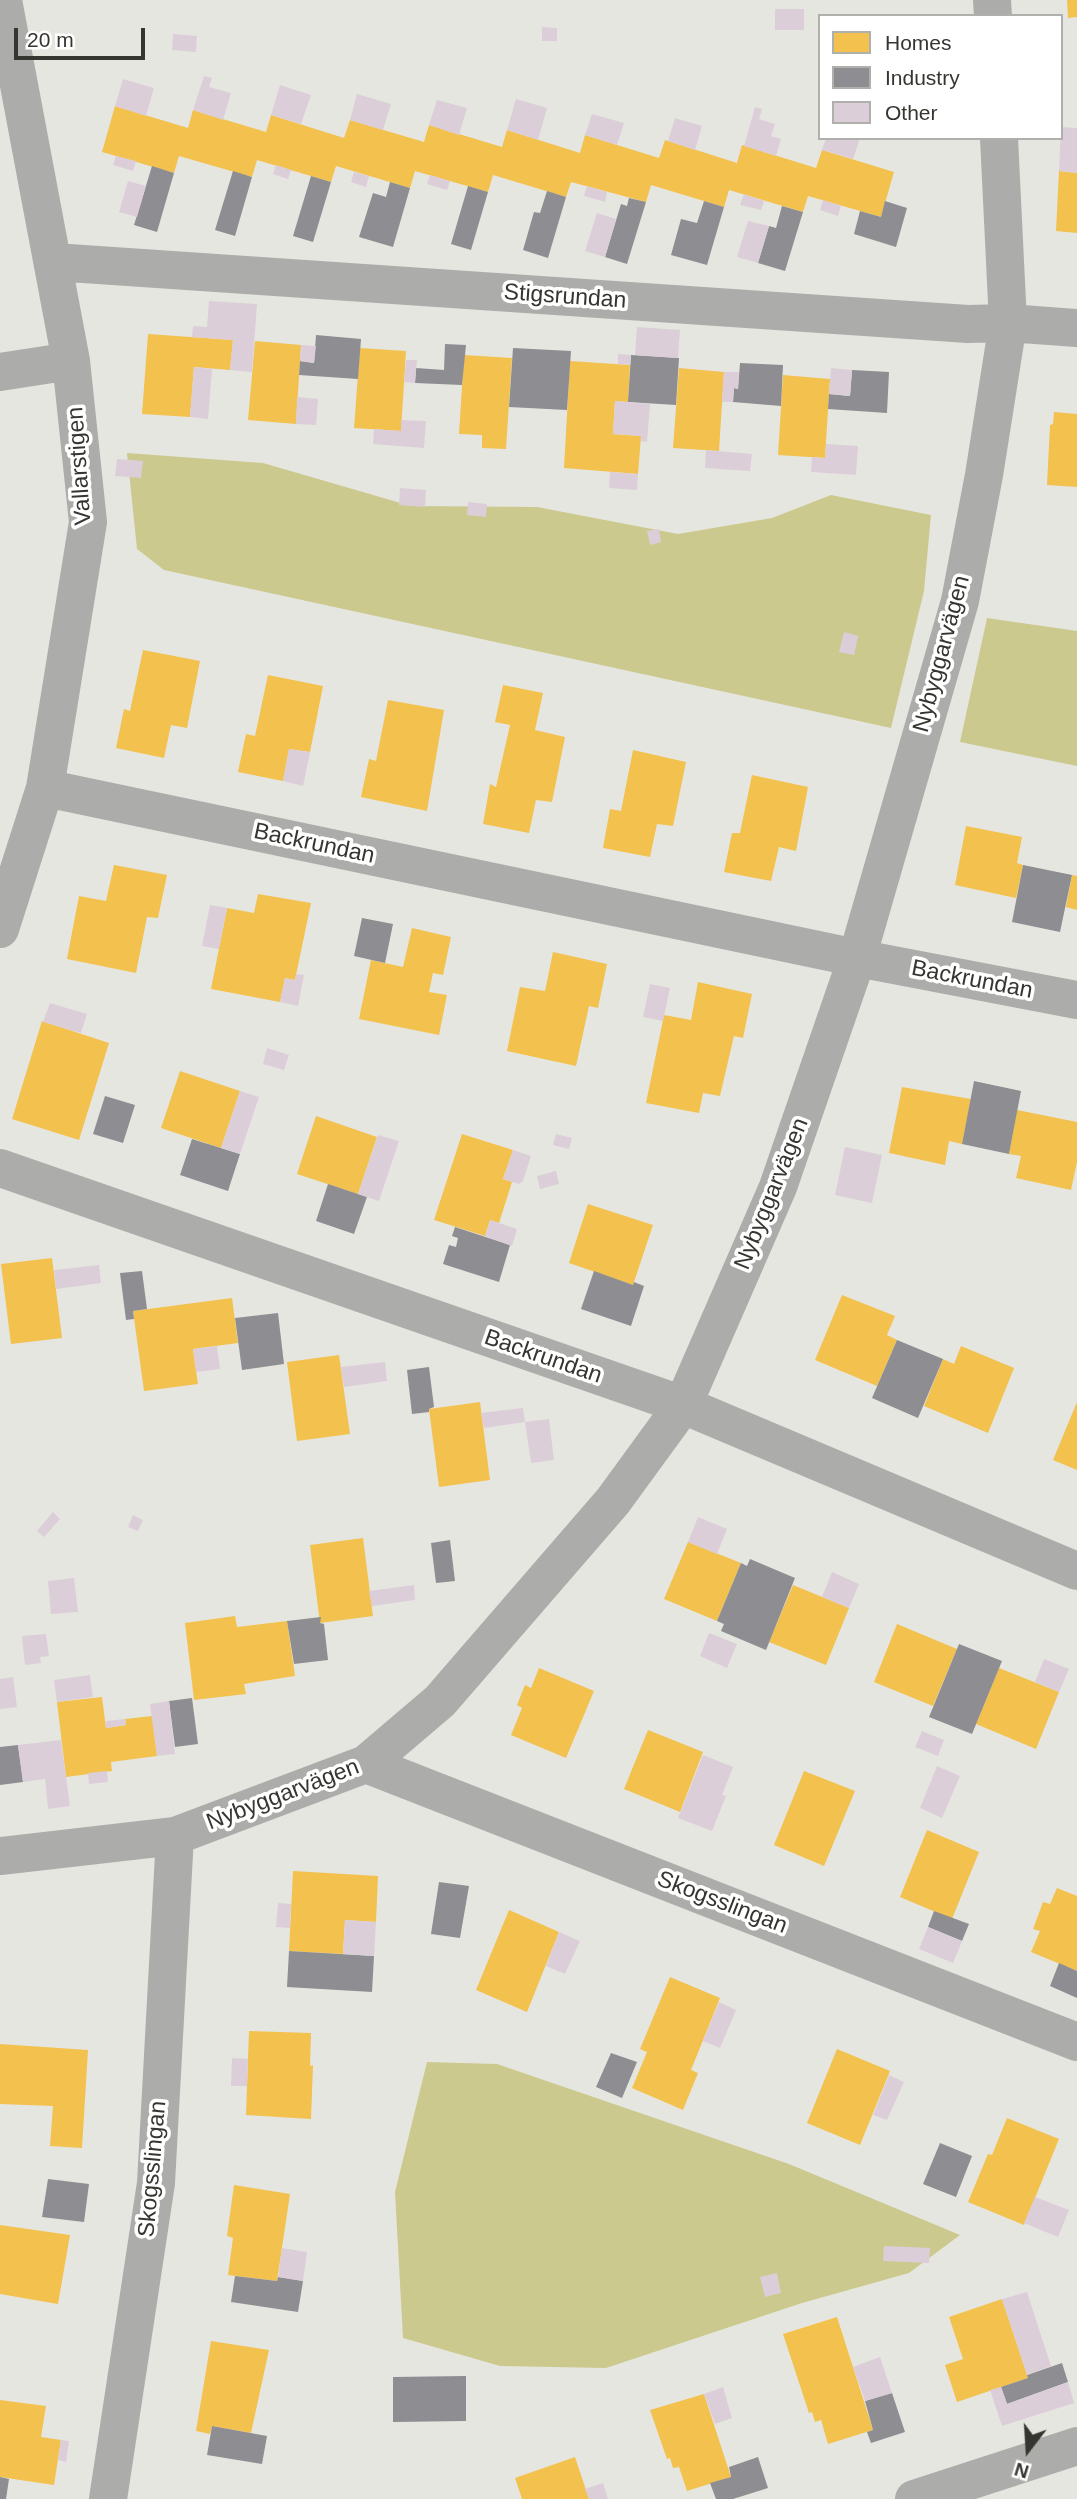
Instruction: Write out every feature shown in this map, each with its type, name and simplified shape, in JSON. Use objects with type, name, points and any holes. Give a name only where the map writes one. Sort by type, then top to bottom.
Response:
[{"type":"street","name":"Vallarstigen","points":[[0,929],[45,788],[88,522],[71,361],[2,0]]},
{"type":"street","name":"Nybyggarvägen","points":[[0,1856],[175,1836],[366,1764],[440,1701],[613,1501],[683,1405],[778,1187],[857,958],[960,601],[984,475],[1008,323],[999,140]]},
{"type":"street","name":"Stigsrundan","points":[[54,262],[954,323],[1008,323],[1077,328]]},
{"type":"street","points":[[0,372],[71,361]]},
{"type":"street","name":"Backrundan","points":[[45,788],[857,958],[1077,1000]]},
{"type":"street","name":"Backrundan","points":[[0,1168],[683,1405],[1077,1571]]},
{"type":"street","name":"Skogsslingan","points":[[366,1764],[1077,2042]]},
{"type":"street","name":"Skogsslingan","points":[[108,2499],[156,2183],[175,1836]]},
{"type":"street","points":[[914,2499],[1077,2446]]},
{"type":"shaded area","points":[[127,453],[263,463],[411,506],[537,507],[678,534],[772,518],[831,495],[931,515],[924,591],[891,728],[164,570],[137,549]]},
{"type":"shaded area","points":[[987,618],[1077,631],[1077,766],[960,742]]},
{"type":"shaded area","points":[[427,2062],[497,2064],[789,2164],[960,2235],[909,2273],[802,2303],[606,2368],[500,2366],[403,2338],[395,2192]]},
{"type":"building: Homes","points":[[1067,0],[1077,0],[1077,17],[1068,18]]},
{"type":"building: Homes","points":[[115,106],[188,128],[193,110],[266,132],[271,115],[344,138],[350,120],[424,142],[429,125],[502,147],[507,130],[580,153],[585,135],[659,158],[665,140],[737,163],[742,145],[816,168],[822,150],[894,172],[881,217],[808,196],[803,212],[729,190],[724,207],[651,185],[646,202],[571,182],[566,197],[493,175],[488,192],[415,171],[410,188],[336,166],[331,182],[257,160],[252,177],[179,156],[174,173],[102,152]]},
{"type":"building: Homes","points":[[1059,171],[1077,173],[1077,233],[1056,231]]},
{"type":"building: Homes","points":[[148,334],[233,340],[230,370],[194,367],[190,417],[142,414]]},
{"type":"building: Homes","points":[[255,341],[301,345],[296,424],[248,420]]},
{"type":"building: Homes","points":[[360,348],[406,351],[401,431],[354,428]]},
{"type":"building: Homes","points":[[464,355],[512,358],[506,449],[482,448],[482,435],[459,434]]},
{"type":"building: Homes","points":[[570,361],[630,365],[628,402],[615,401],[613,434],[641,436],[638,474],[564,468]]},
{"type":"building: Homes","points":[[679,368],[724,372],[719,451],[673,448]]},
{"type":"building: Homes","points":[[783,375],[830,379],[825,458],[778,455]]},
{"type":"building: Homes","points":[[1054,412],[1077,414],[1077,487],[1047,485],[1050,425],[1053,424]]},
{"type":"building: Homes","points":[[143,650],[200,661],[187,728],[171,725],[164,758],[116,748],[124,709],[130,711]]},
{"type":"building: Homes","points":[[268,675],[323,686],[310,752],[289,749],[283,781],[238,772],[246,734],[255,736]]},
{"type":"building: Homes","points":[[503,685],[543,693],[535,730],[565,737],[552,802],[536,800],[529,833],[483,824],[490,784],[496,787],[510,725],[495,722]]},
{"type":"building: Homes","points":[[388,700],[444,710],[427,811],[361,797],[369,759],[376,761]]},
{"type":"building: Homes","points":[[633,750],[686,762],[673,826],[657,824],[650,857],[603,848],[610,809],[621,811]]},
{"type":"building: Homes","points":[[752,775],[808,787],[796,851],[779,847],[771,881],[724,872],[732,833],[740,833]]},
{"type":"building: Homes","points":[[966,826],[1022,837],[1017,863],[1023,865],[1016,898],[955,885]]},
{"type":"building: Homes","points":[[114,865],[167,875],[158,918],[147,917],[136,973],[67,959],[79,896],[106,901]]},
{"type":"building: Homes","points":[[1072,875],[1077,876],[1077,910],[1066,907]]},
{"type":"building: Homes","points":[[258,894],[311,903],[295,980],[285,978],[280,1002],[211,989],[227,908],[254,913]]},
{"type":"building: Homes","points":[[412,928],[451,937],[443,975],[433,973],[429,992],[447,995],[439,1035],[359,1019],[371,960],[403,967]]},
{"type":"building: Homes","points":[[553,952],[607,964],[598,1008],[589,1006],[576,1066],[507,1051],[520,987],[545,991]]},
{"type":"building: Homes","points":[[698,982],[752,994],[743,1038],[734,1036],[720,1096],[703,1093],[699,1113],[646,1103],[664,1015],[691,1020]]},
{"type":"building: Homes","points":[[42,1021],[109,1043],[79,1140],[12,1119]]},
{"type":"building: Homes","points":[[180,1071],[240,1091],[221,1148],[161,1128]]},
{"type":"building: Homes","points":[[902,1087],[971,1099],[962,1144],[949,1141],[945,1165],[889,1153]]},
{"type":"building: Homes","points":[[1017,1110],[1077,1122],[1077,1162],[1071,1190],[1016,1178],[1021,1156],[1009,1154]]},
{"type":"building: Homes","points":[[316,1116],[377,1137],[358,1194],[297,1174]]},
{"type":"building: Homes","points":[[462,1134],[513,1150],[503,1179],[512,1182],[499,1223],[490,1220],[485,1236],[434,1220]]},
{"type":"building: Homes","points":[[588,1204],[653,1225],[633,1285],[569,1263]]},
{"type":"building: Homes","points":[[52,1258],[62,1338],[11,1344],[1,1264]]},
{"type":"building: Homes","points":[[842,1295],[895,1316],[887,1335],[897,1340],[877,1386],[815,1360]]},
{"type":"building: Homes","points":[[232,1298],[238,1343],[193,1349],[198,1384],[144,1391],[133,1311]]},
{"type":"building: Homes","points":[[961,1346],[1014,1368],[988,1433],[924,1406],[943,1359],[954,1364]]},
{"type":"building: Homes","points":[[339,1355],[350,1434],[297,1441],[287,1362]]},
{"type":"building: Homes","points":[[480,1402],[490,1480],[439,1487],[429,1409]]},
{"type":"building: Homes","points":[[1077,1402],[1077,1470],[1053,1460]]},
{"type":"building: Homes","points":[[363,1538],[373,1616],[320,1623],[310,1545]]},
{"type":"building: Homes","points":[[688,1542],[741,1563],[717,1621],[664,1599]]},
{"type":"building: Homes","points":[[793,1585],[849,1608],[826,1665],[769,1642]]},
{"type":"building: Homes","points":[[235,1616],[237,1627],[287,1621],[295,1676],[244,1684],[246,1694],[194,1700],[185,1623]]},
{"type":"building: Homes","points":[[897,1624],[957,1649],[933,1706],[874,1682]]},
{"type":"building: Homes","points":[[539,1668],[594,1691],[566,1758],[511,1735],[522,1708],[517,1705],[525,1685],[531,1688]]},
{"type":"building: Homes","points":[[999,1668],[1059,1692],[1036,1749],[976,1724]]},
{"type":"building: Homes","points":[[102,1697],[106,1728],[126,1725],[125,1719],[152,1716],[157,1756],[111,1762],[112,1771],[66,1777],[57,1702]]},
{"type":"building: Homes","points":[[648,1730],[703,1752],[680,1812],[624,1789]]},
{"type":"building: Homes","points":[[804,1771],[855,1791],[824,1866],[774,1845]]},
{"type":"building: Homes","points":[[927,1830],[979,1852],[952,1919],[900,1897]]},
{"type":"building: Homes","points":[[293,1871],[378,1876],[376,1922],[345,1920],[343,1954],[289,1951]]},
{"type":"building: Homes","points":[[1057,1888],[1077,1896],[1077,1971],[1031,1952],[1040,1931],[1033,1929],[1043,1902],[1050,1904]]},
{"type":"building: Homes","points":[[509,1910],[559,1932],[527,2012],[476,1990]]},
{"type":"building: Homes","points":[[670,1977],[720,1998],[691,2070],[698,2073],[683,2110],[632,2088],[647,2052],[640,2049]]},
{"type":"building: Homes","points":[[249,2031],[311,2033],[311,2119],[246,2115]]},
{"type":"building: Homes","points":[[0,2044],[88,2050],[82,2148],[50,2146],[53,2106],[0,2104]]},
{"type":"building: Homes","points":[[837,2049],[890,2071],[860,2145],[807,2123]]},
{"type":"building: Homes","points":[[1007,2118],[1059,2139],[1024,2225],[968,2202]]},
{"type":"building: Homes","points":[[234,2185],[290,2194],[277,2281],[228,2275],[233,2238],[227,2236]]},
{"type":"building: Homes","points":[[0,2225],[70,2235],[58,2304],[0,2294]]},
{"type":"building: Homes","points":[[1002,2299],[1028,2378],[957,2402],[945,2365],[963,2359],[949,2317]]},
{"type":"building: Homes","points":[[837,2317],[873,2430],[828,2444],[821,2420],[815,2422],[812,2412],[809,2413],[783,2334]]},
{"type":"building: Homes","points":[[211,2341],[269,2350],[251,2433],[212,2426],[210,2434],[196,2431]]},
{"type":"building: Homes","points":[[704,2394],[731,2477],[687,2491],[679,2467],[673,2468],[670,2458],[667,2459],[650,2410]]},
{"type":"building: Homes","points":[[0,2400],[46,2406],[41,2437],[61,2440],[54,2485],[0,2477]]},
{"type":"building: Homes","points":[[575,2457],[589,2499],[522,2499],[515,2478]]},
{"type":"building: Industry","points":[[152,166],[174,173],[157,232],[134,225]]},
{"type":"building: Industry","points":[[233,171],[252,177],[235,236],[215,230]]},
{"type":"building: Industry","points":[[311,176],[331,182],[313,242],[293,236]]},
{"type":"building: Industry","points":[[390,182],[410,188],[393,247],[359,237],[373,193],[386,197]]},
{"type":"building: Industry","points":[[468,186],[488,192],[471,250],[451,244]]},
{"type":"building: Industry","points":[[547,191],[566,197],[548,258],[523,250],[534,212],[540,213]]},
{"type":"building: Industry","points":[[629,198],[646,202],[627,264],[605,257],[621,204],[627,206]]},
{"type":"building: Industry","points":[[704,201],[724,207],[707,265],[671,255],[681,219],[697,223]]},
{"type":"building: Industry","points":[[885,201],[907,208],[896,247],[854,234],[860,211],[881,217]]},
{"type":"building: Industry","points":[[782,206],[803,212],[785,271],[758,263],[769,226],[776,228]]},
{"type":"building: Industry","points":[[316,335],[361,339],[358,379],[299,375],[300,361],[314,363]]},
{"type":"building: Industry","points":[[445,344],[466,345],[462,385],[415,383],[416,368],[444,370]]},
{"type":"building: Industry","points":[[513,348],[571,351],[567,410],[509,407]]},
{"type":"building: Industry","points":[[631,355],[679,358],[676,405],[628,402]]},
{"type":"building: Industry","points":[[740,363],[783,365],[781,406],[733,402],[734,388],[738,389]]},
{"type":"building: Industry","points":[[852,370],[889,372],[887,413],[828,409],[829,394],[850,396]]},
{"type":"building: Industry","points":[[1023,865],[1072,875],[1060,932],[1012,922]]},
{"type":"building: Industry","points":[[362,918],[393,924],[385,963],[354,956]]},
{"type":"building: Industry","points":[[974,1081],[1021,1091],[1009,1154],[962,1144]]},
{"type":"building: Industry","points":[[105,1096],[135,1105],[123,1143],[93,1134]]},
{"type":"building: Industry","points":[[192,1139],[240,1154],[228,1191],[180,1175]]},
{"type":"building: Industry","points":[[328,1184],[367,1197],[354,1234],[316,1221]]},
{"type":"building: Industry","points":[[455,1227],[510,1245],[499,1282],[443,1264],[449,1245],[456,1247],[458,1238],[452,1236]]},
{"type":"building: Industry","points":[[142,1271],[147,1309],[133,1311],[134,1319],[126,1320],[120,1273]]},
{"type":"building: Industry","points":[[594,1271],[633,1285],[634,1282],[644,1286],[631,1326],[581,1309]]},
{"type":"building: Industry","points":[[278,1313],[284,1364],[242,1370],[235,1318]]},
{"type":"building: Industry","points":[[897,1340],[943,1359],[918,1418],[872,1398]]},
{"type":"building: Industry","points":[[429,1367],[434,1407],[429,1409],[429,1412],[412,1414],[407,1370]]},
{"type":"building: Industry","points":[[450,1540],[455,1581],[436,1583],[431,1543]]},
{"type":"building: Industry","points":[[750,1559],[795,1578],[766,1650],[721,1631],[724,1624],[717,1621],[741,1563],[747,1566]]},
{"type":"building: Industry","points":[[321,1617],[328,1660],[294,1664],[287,1621]]},
{"type":"building: Industry","points":[[959,1644],[1002,1661],[972,1734],[929,1717]]},
{"type":"building: Industry","points":[[192,1698],[198,1744],[175,1747],[169,1701]]},
{"type":"building: Industry","points":[[18,1745],[23,1782],[0,1785],[0,1747]]},
{"type":"building: Industry","points":[[439,1882],[469,1886],[460,1938],[431,1934]]},
{"type":"building: Industry","points":[[934,1911],[969,1924],[962,1941],[928,1927]]},
{"type":"building: Industry","points":[[289,1951],[374,1956],[372,1992],[287,1987]]},
{"type":"building: Industry","points":[[1059,1963],[1077,1971],[1077,1998],[1050,1986]]},
{"type":"building: Industry","points":[[611,2053],[637,2062],[622,2098],[596,2087]]},
{"type":"building: Industry","points":[[940,2143],[972,2156],[956,2197],[923,2184]]},
{"type":"building: Industry","points":[[48,2179],[89,2184],[84,2222],[42,2217]]},
{"type":"building: Industry","points":[[235,2276],[277,2281],[278,2277],[303,2281],[298,2312],[231,2302]]},
{"type":"building: Industry","points":[[1062,2363],[1068,2382],[1007,2404],[1001,2387]]},
{"type":"building: Industry","points":[[466,2376],[466,2421],[393,2422],[393,2377]]},
{"type":"building: Industry","points":[[892,2393],[905,2432],[871,2443],[867,2432],[873,2430],[865,2401]]},
{"type":"building: Industry","points":[[212,2426],[267,2436],[262,2464],[207,2455]]},
{"type":"building: Industry","points":[[758,2457],[768,2488],[733,2499],[716,2499],[710,2483],[731,2477],[729,2467]]},
{"type":"building: Industry","points":[[0,2477],[9,2479],[6,2499],[0,2499]]},
{"type":"building: Other","points":[[775,9],[804,9],[804,30],[775,30]]},
{"type":"building: Other","points":[[542,27],[557,28],[557,41],[542,41]]},
{"type":"building: Other","points":[[173,34],[197,36],[196,52],[172,50]]},
{"type":"building: Other","points":[[204,76],[212,78],[209,87],[231,93],[223,120],[193,110]]},
{"type":"building: Other","points":[[123,79],[154,88],[146,116],[115,106]]},
{"type":"building: Other","points":[[280,85],[311,95],[301,124],[271,115]]},
{"type":"building: Other","points":[[357,94],[391,104],[383,130],[350,120]]},
{"type":"building: Other","points":[[516,99],[547,108],[538,140],[507,130]]},
{"type":"building: Other","points":[[437,100],[467,108],[459,135],[429,125]]},
{"type":"building: Other","points":[[755,107],[762,109],[759,119],[775,124],[771,136],[781,139],[776,156],[744,146]]},
{"type":"building: Other","points":[[592,114],[624,123],[617,145],[585,135]]},
{"type":"building: Other","points":[[675,118],[702,126],[695,150],[668,141]]},
{"type":"building: Other","points":[[1063,127],[1077,128],[1077,173],[1059,171]]},
{"type":"building: Other","points":[[825,140],[859,140],[853,159],[822,150]]},
{"type":"building: Other","points":[[116,156],[136,161],[133,171],[113,165]]},
{"type":"building: Other","points":[[276,165],[291,170],[288,179],[273,174]]},
{"type":"building: Other","points":[[354,172],[369,176],[366,187],[351,182]]},
{"type":"building: Other","points":[[430,175],[450,181],[447,190],[427,184]]},
{"type":"building: Other","points":[[128,181],[146,186],[137,217],[119,212]]},
{"type":"building: Other","points":[[587,186],[607,192],[605,202],[584,196]]},
{"type":"building: Other","points":[[744,194],[764,201],[761,210],[740,205]]},
{"type":"building: Other","points":[[823,200],[841,206],[838,216],[820,210]]},
{"type":"building: Other","points":[[597,213],[616,219],[605,257],[585,251]]},
{"type":"building: Other","points":[[748,221],[769,226],[758,263],[737,257]]},
{"type":"building: Other","points":[[209,301],[257,304],[252,372],[230,370],[233,340],[192,337],[193,326],[207,327]]},
{"type":"building: Other","points":[[637,327],[680,330],[678,358],[635,355]]},
{"type":"building: Other","points":[[301,345],[316,346],[314,363],[300,361]]},
{"type":"building: Other","points":[[618,354],[631,355],[630,365],[618,364]]},
{"type":"building: Other","points":[[406,360],[417,360],[415,383],[404,382]]},
{"type":"building: Other","points":[[194,367],[212,369],[208,419],[190,417]]},
{"type":"building: Other","points":[[831,368],[852,370],[850,396],[829,394]]},
{"type":"building: Other","points":[[724,372],[739,372],[738,389],[734,388],[733,402],[722,402]]},
{"type":"building: Other","points":[[297,397],[318,399],[316,425],[296,424]]},
{"type":"building: Other","points":[[615,401],[650,404],[647,442],[641,441],[641,436],[613,434]]},
{"type":"building: Other","points":[[401,420],[426,421],[424,448],[373,444],[374,429],[401,431]]},
{"type":"building: Other","points":[[826,444],[858,446],[856,475],[811,472],[812,457],[825,458]]},
{"type":"building: Other","points":[[706,450],[752,454],[750,471],[705,468]]},
{"type":"building: Other","points":[[117,459],[143,461],[141,478],[115,476]]},
{"type":"building: Other","points":[[610,472],[638,474],[637,490],[609,488]]},
{"type":"building: Other","points":[[400,488],[426,490],[425,507],[399,505]]},
{"type":"building: Other","points":[[468,502],[487,504],[486,517],[467,515]]},
{"type":"building: Other","points":[[659,529],[661,542],[650,545],[647,531]]},
{"type":"building: Other","points":[[844,632],[858,636],[854,655],[839,652]]},
{"type":"building: Other","points":[[289,749],[310,752],[303,786],[283,781]]},
{"type":"building: Other","points":[[210,905],[227,908],[219,949],[202,946]]},
{"type":"building: Other","points":[[296,974],[304,975],[298,1006],[280,1002],[285,978],[295,980]]},
{"type":"building: Other","points":[[650,984],[670,988],[663,1021],[643,1017]]},
{"type":"building: Other","points":[[50,1003],[87,1014],[81,1033],[43,1022]]},
{"type":"building: Other","points":[[267,1048],[289,1055],[284,1070],[263,1064]]},
{"type":"building: Other","points":[[240,1091],[259,1097],[240,1154],[221,1148]]},
{"type":"building: Other","points":[[556,1134],[572,1138],[569,1149],[553,1145]]},
{"type":"building: Other","points":[[378,1135],[399,1141],[379,1201],[358,1194]]},
{"type":"building: Other","points":[[845,1147],[882,1155],[872,1203],[835,1195]]},
{"type":"building: Other","points":[[513,1150],[531,1156],[523,1181],[519,1184],[503,1179]]},
{"type":"building: Other","points":[[556,1171],[559,1184],[540,1189],[537,1176]]},
{"type":"building: Other","points":[[490,1220],[517,1229],[512,1246],[485,1236]]},
{"type":"building: Other","points":[[99,1265],[101,1283],[56,1289],[54,1270]]},
{"type":"building: Other","points":[[217,1346],[220,1369],[196,1372],[193,1349]]},
{"type":"building: Other","points":[[385,1362],[387,1381],[344,1387],[341,1367]]},
{"type":"building: Other","points":[[523,1408],[525,1422],[484,1428],[481,1413]]},
{"type":"building: Other","points":[[549,1419],[554,1460],[531,1463],[525,1422]]},
{"type":"building: Other","points":[[53,1512],[60,1519],[44,1537],[37,1531]]},
{"type":"building: Other","points":[[133,1515],[143,1520],[138,1531],[128,1527]]},
{"type":"building: Other","points":[[698,1517],[727,1529],[717,1554],[688,1542]]},
{"type":"building: Other","points":[[832,1572],[859,1584],[849,1608],[822,1597]]},
{"type":"building: Other","points":[[74,1578],[78,1612],[51,1614],[48,1581]]},
{"type":"building: Other","points":[[414,1585],[415,1600],[372,1606],[369,1591]]},
{"type":"building: Other","points":[[709,1633],[737,1644],[727,1668],[700,1656]]},
{"type":"building: Other","points":[[46,1634],[49,1656],[40,1657],[41,1663],[25,1665],[22,1636]]},
{"type":"building: Other","points":[[1044,1659],[1069,1669],[1059,1692],[1035,1682]]},
{"type":"building: Other","points":[[90,1675],[93,1697],[57,1702],[54,1680]]},
{"type":"building: Other","points":[[13,1677],[17,1707],[0,1709],[0,1679]]},
{"type":"building: Other","points":[[169,1701],[175,1754],[157,1756],[150,1704]]},
{"type":"building: Other","points":[[125,1719],[126,1725],[106,1728],[106,1721]]},
{"type":"building: Other","points":[[922,1731],[944,1740],[938,1756],[915,1747]]},
{"type":"building: Other","points":[[61,1740],[70,1806],[48,1809],[45,1779],[23,1782],[18,1745]]},
{"type":"building: Other","points":[[703,1755],[733,1767],[722,1795],[726,1796],[712,1831],[678,1818]]},
{"type":"building: Other","points":[[937,1766],[960,1776],[942,1818],[920,1808]]},
{"type":"building: Other","points":[[107,1771],[108,1782],[89,1784],[88,1773]]},
{"type":"building: Other","points":[[278,1903],[291,1904],[290,1928],[276,1927]]},
{"type":"building: Other","points":[[345,1920],[376,1922],[374,1956],[343,1954]]},
{"type":"building: Other","points":[[928,1927],[962,1941],[953,1963],[919,1949]]},
{"type":"building: Other","points":[[559,1932],[580,1941],[565,1974],[546,1966]]},
{"type":"building: Other","points":[[719,2002],[736,2010],[720,2048],[703,2041]]},
{"type":"building: Other","points":[[232,2058],[248,2059],[247,2086],[231,2086]]},
{"type":"building: Other","points":[[889,2075],[904,2082],[887,2120],[873,2115]]},
{"type":"building: Other","points":[[1035,2197],[1069,2210],[1058,2237],[1024,2223]]},
{"type":"building: Other","points":[[884,2246],[930,2248],[929,2263],[883,2261]]},
{"type":"building: Other","points":[[282,2248],[307,2252],[303,2281],[278,2277]]},
{"type":"building: Other","points":[[777,2273],[781,2293],[765,2297],[760,2277]]},
{"type":"building: Other","points":[[1027,2292],[1051,2366],[1027,2375],[1002,2299]]},
{"type":"building: Other","points":[[880,2357],[892,2393],[865,2401],[853,2367]]},
{"type":"building: Other","points":[[1068,2382],[1074,2403],[1002,2426],[990,2390],[1001,2387],[1007,2404]]},
{"type":"building: Other","points":[[723,2387],[732,2418],[715,2424],[704,2394]]},
{"type":"building: Other","points":[[61,2440],[69,2441],[66,2462],[58,2460]]},
{"type":"building: Other","points":[[603,2483],[608,2499],[589,2499],[585,2489]]}]
